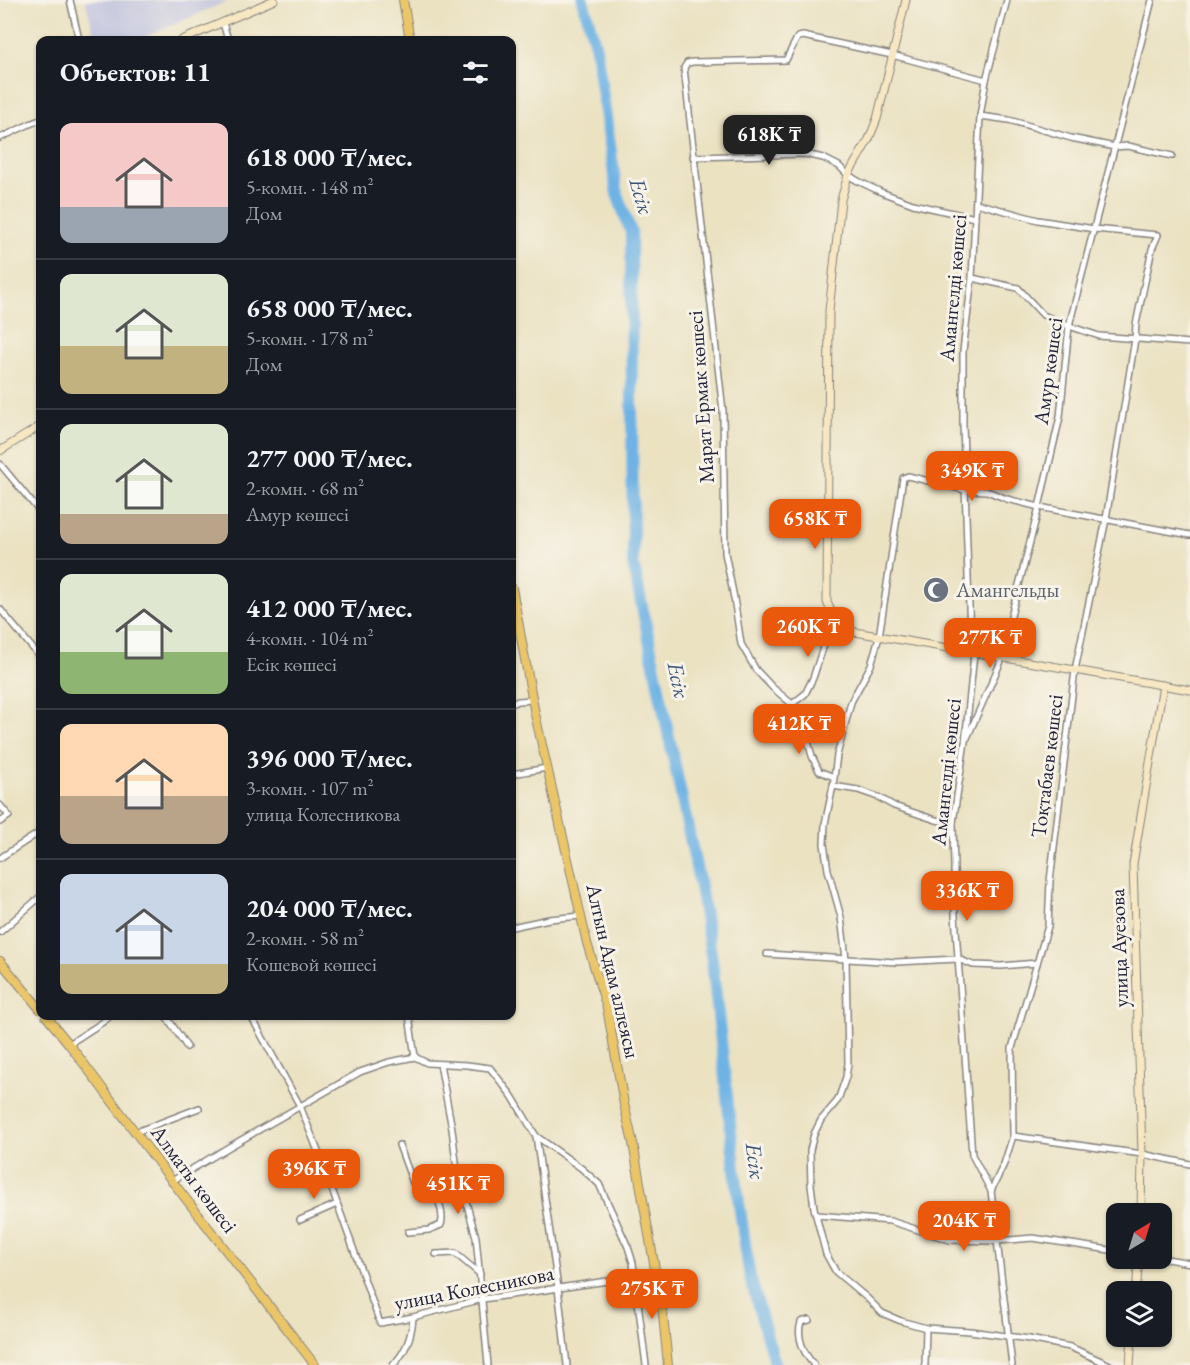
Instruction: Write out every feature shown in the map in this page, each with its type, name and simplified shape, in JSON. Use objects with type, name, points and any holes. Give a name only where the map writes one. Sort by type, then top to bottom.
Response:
[{"type":"main road","points":[[403,0],[409,36]]},
{"type":"main road","name":"Алтын Адам аллеясы","points":[[516,632],[587,943],[607,1008],[656,1273],[668,1365]]},
{"type":"main road","points":[[0,961],[36,1004]]},
{"type":"main road","name":"Алматы көшесі","points":[[49,1020],[315,1365]]},
{"type":"street","points":[[70,0],[78,36]]},
{"type":"street","points":[[192,36],[274,0]]},
{"type":"street","points":[[906,0],[877,119],[869,139],[848,175],[841,200],[829,311],[827,602],[833,617],[844,628],[879,637],[1190,690]]},
{"type":"street","name":"Амангелді көшесі","points":[[1007,0],[986,80],[980,116],[972,278],[963,351],[970,637],[974,654],[965,742],[953,823],[955,915],[972,1155],[991,1191],[1012,1365]]},
{"type":"street","name":"Амур көшесі","points":[[965,742],[1002,659],[1060,417],[1069,326],[1152,0]]},
{"type":"street","points":[[223,23],[227,36]]},
{"type":"street","name":"Марат Ермак көшесі","points":[[792,704],[756,670],[741,644],[725,553],[723,411],[684,68],[687,63],[693,62],[786,60],[798,37],[803,36],[892,55]]},
{"type":"street","points":[[892,55],[986,80]]},
{"type":"street","points":[[980,116],[1009,120],[1071,138],[1115,147],[1128,146],[1172,156]]},
{"type":"street","points":[[0,138],[36,122]]},
{"type":"street","points":[[693,157],[804,154],[823,158],[839,166],[848,175],[881,192],[913,204],[975,218]]},
{"type":"street","points":[[976,203],[1038,220],[1094,230]]},
{"type":"street","name":"Тоқтабаев көшесі","points":[[991,1191],[1004,1164],[1013,1136],[1012,1048],[1048,926],[1050,881],[1075,670],[1106,519],[1136,324],[1152,249],[1158,235],[1094,230]]},
{"type":"street","points":[[972,278],[1018,288],[1043,315],[1099,336],[1190,343]]},
{"type":"street","points":[[0,451],[36,428]]},
{"type":"street","points":[[0,464],[36,507]]},
{"type":"street","points":[[1110,1365],[1070,1347],[1008,1336],[927,1328],[901,1322],[882,1313],[836,1272],[826,1254],[811,1185],[810,1150],[821,1120],[838,1100],[848,1064],[846,959],[841,917],[828,870],[824,844],[825,824],[837,755],[851,702],[871,665],[879,637],[903,478],[908,476],[965,490],[987,491],[1007,499],[1040,507],[1190,535]]},
{"type":"street","points":[[1,612],[36,652]]},
{"type":"street","points":[[833,617],[813,678],[805,694],[792,704],[805,731],[819,771],[834,777]]},
{"type":"street","name":"улица Ауезова","points":[[1141,1203],[1142,1154],[1133,864],[1163,684]]},
{"type":"street","points":[[516,702],[532,700]]},
{"type":"street","points":[[516,773],[547,768]]},
{"type":"street","points":[[833,786],[858,790],[879,797],[894,806],[936,820],[953,823]]},
{"type":"street","points":[[0,805],[9,816],[0,822]]},
{"type":"street","points":[[0,858],[36,835]]},
{"type":"street","points":[[0,932],[36,900]]},
{"type":"street","points":[[516,926],[549,919],[581,916]]},
{"type":"street","points":[[767,954],[896,962],[958,958],[973,965],[1001,966],[1037,963]]},
{"type":"street","points":[[69,1044],[105,1020]]},
{"type":"street","points":[[169,1020],[187,1047]]},
{"type":"street","name":"улица Колесникова","points":[[253,1020],[300,1106],[380,1323],[483,1299],[656,1273]]},
{"type":"street","points":[[410,1020],[416,1057]]},
{"type":"street","points":[[172,1181],[360,1072],[389,1062],[416,1057],[427,1063],[489,1068],[512,1096],[536,1136],[567,1365]]},
{"type":"street","points":[[440,1064],[460,1180],[476,1237],[488,1365]]},
{"type":"street","points":[[136,1132],[199,1108]]},
{"type":"street","points":[[536,1136],[581,1168],[599,1184],[633,1263],[646,1365]]},
{"type":"street","points":[[1013,1136],[1142,1154],[1190,1164]]},
{"type":"street","points":[[399,1145],[413,1183],[425,1188],[460,1180]]},
{"type":"street","points":[[408,1232],[429,1230],[441,1225],[443,1221],[434,1185]]},
{"type":"street","points":[[300,1220],[337,1204]]},
{"type":"street","points":[[817,1215],[890,1221],[950,1240],[997,1241],[1033,1238],[1106,1249]]},
{"type":"street","points":[[436,1254],[455,1253],[480,1274]]},
{"type":"street","points":[[1172,1260],[1190,1263]]},
{"type":"street","points":[[393,1365],[407,1345],[413,1317]]},
{"type":"street","points":[[809,1320],[801,1322],[798,1330],[806,1356],[814,1365]]},
{"type":"street","points":[[925,1365],[927,1328]]},
{"type":"street","points":[[1130,1365],[1131,1347]]},
{"type":"shaded area","points":[[85,0],[230,0],[147,36],[95,36]]},
{"type":"waterway","name":"Есік","points":[[583,0],[596,48],[617,194],[631,232],[633,563],[701,891],[712,960],[739,1204],[750,1277],[775,1365]]},
{"type":"place","name":"Амангельды","points":[[936,590]]}]
